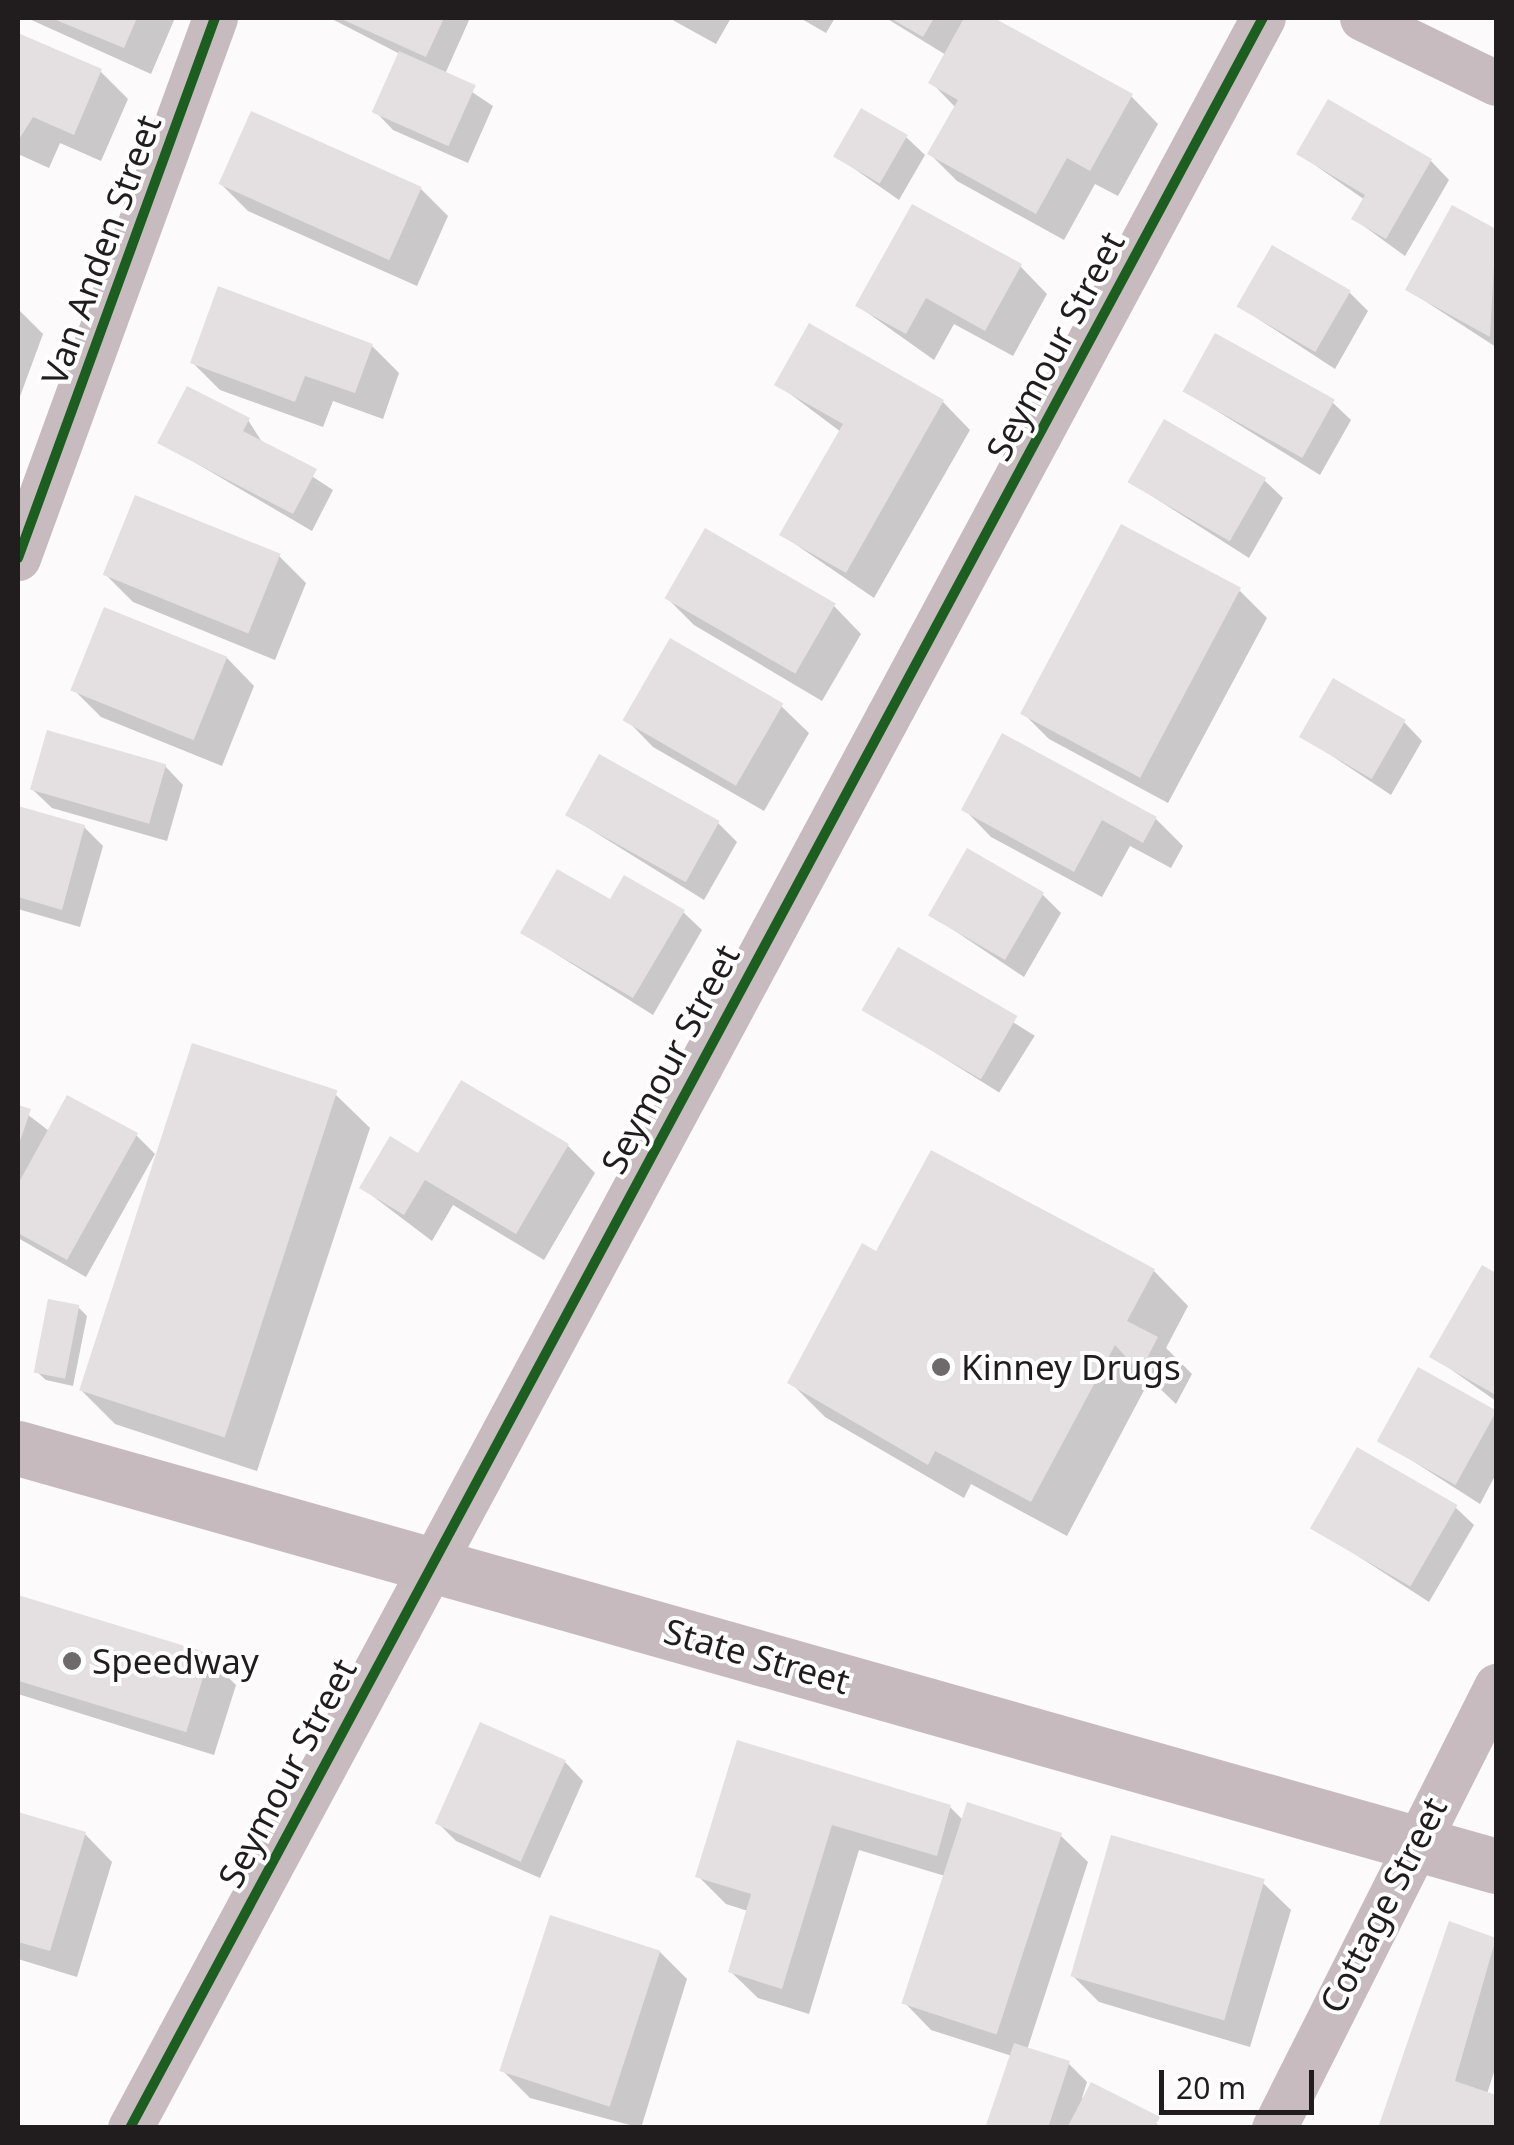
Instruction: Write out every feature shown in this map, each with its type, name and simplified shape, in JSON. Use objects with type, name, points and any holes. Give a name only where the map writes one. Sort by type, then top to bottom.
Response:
[{"type":"main road","name":"State Street","points":[[18,1448],[1496,1866]]},
{"type":"street","name":"Van Anden Street","points":[[18,558],[215,18]]},
{"type":"street","name":"Seymour Street","points":[[130,2128],[1262,18]]},
{"type":"street","points":[[1362,18],[1496,84]]},
{"type":"street","name":"Cottage Street","points":[[1274,2128],[1413,1842],[1496,1686]]},
{"type":"building","points":[[51,18],[137,18],[124,48]]},
{"type":"building","points":[[339,18],[444,18],[426,57]]},
{"type":"building","points":[[890,18],[934,18],[923,37]]},
{"type":"building","points":[[964,18],[994,18],[1133,94],[1090,171],[1067,158],[1036,214],[927,154],[958,100],[928,83]]},
{"type":"building","points":[[18,33],[102,69],[74,135],[33,117],[18,141]]},
{"type":"building","points":[[399,51],[476,85],[448,146],[372,112]]},
{"type":"building","points":[[1328,99],[1432,159],[1386,239],[1351,219],[1365,195],[1296,154]]},
{"type":"building","points":[[861,108],[908,135],[880,183],[833,156]]},
{"type":"building","points":[[251,111],[422,187],[389,260],[218,184]]},
{"type":"building","points":[[912,204],[1022,264],[985,331],[926,298],[906,334],[855,306]]},
{"type":"building","points":[[1452,205],[1496,229],[1490,337],[1405,290]]},
{"type":"building","points":[[1272,245],[1351,290],[1315,352],[1236,306]]},
{"type":"building","points":[[218,286],[373,344],[355,393],[305,376],[295,402],[190,363]]},
{"type":"building","points":[[809,323],[944,400],[846,573],[779,535],[843,424],[774,385]]},
{"type":"building","points":[[1215,333],[1335,399],[1302,458],[1183,392]]},
{"type":"building","points":[[187,386],[250,418],[243,431],[317,469],[293,514],[157,443]]},
{"type":"building","points":[[1164,419],[1266,478],[1230,541],[1128,482]]},
{"type":"building","points":[[135,495],[281,554],[248,634],[103,575]]},
{"type":"building","points":[[1121,524],[1241,588],[1140,778],[1020,714]]},
{"type":"building","points":[[705,528],[836,604],[795,674],[664,598]]},
{"type":"building","points":[[104,607],[227,657],[194,740],[70,690]]},
{"type":"building","points":[[670,638],[783,704],[736,786],[622,720]]},
{"type":"building","points":[[1333,678],[1406,720],[1372,779],[1299,737]]},
{"type":"building","points":[[47,730],[166,764],[149,824],[30,790]]},
{"type":"building","points":[[1002,733],[1157,817],[1143,843],[1102,820],[1074,872],[961,810]]},
{"type":"building","points":[[599,754],[720,821],[686,882],[565,815]]},
{"type":"building","points":[[18,806],[85,825],[62,910],[18,897]]},
{"type":"building","points":[[967,848],[1044,892],[1005,960],[928,916]]},
{"type":"building","points":[[557,869],[610,899],[624,875],[685,910],[633,998],[520,933]]},
{"type":"building","points":[[898,947],[1018,1016],[981,1079],[862,1010]]},
{"type":"building","points":[[192,1043],[338,1090],[225,1437],[79,1390]]},
{"type":"building","points":[[461,1080],[569,1144],[516,1234],[425,1180],[404,1215],[359,1188],[390,1136],[418,1153]]},
{"type":"building","points":[[67,1095],[138,1133],[67,1260],[18,1233],[18,1184]]},
{"type":"building","points":[[18,1105],[31,1109],[18,1147]]},
{"type":"building","points":[[931,1150],[1155,1269],[1127,1321],[1158,1337],[1140,1372],[1115,1345],[1031,1502],[935,1451],[928,1465],[787,1383],[862,1243],[876,1251]]},
{"type":"building","points":[[1482,1265],[1496,1273],[1494,1394],[1429,1357]]},
{"type":"building","points":[[48,1299],[79,1305],[65,1379],[34,1373]]},
{"type":"building","points":[[1418,1367],[1496,1410],[1456,1485],[1377,1441]]},
{"type":"building","points":[[1357,1447],[1457,1505],[1410,1586],[1310,1528]]},
{"type":"building","points":[[18,1595],[210,1654],[186,1732],[18,1681]]},
{"type":"building","points":[[480,1722],[566,1760],[521,1862],[435,1823]]},
{"type":"building","points":[[737,1740],[951,1805],[937,1856],[832,1825],[782,1989],[728,1972],[751,1894],[695,1877]]},
{"type":"building","points":[[967,1802],[1062,1833],[997,2035],[901,2004]]},
{"type":"building","points":[[18,1812],[86,1832],[50,1951],[18,1942]]},
{"type":"building","points":[[1111,1835],[1265,1879],[1224,2020],[1070,1976]]},
{"type":"building","points":[[550,1915],[660,1951],[610,2107],[499,2071]]},
{"type":"building","points":[[1449,1921],[1496,1938],[1455,2081],[1496,2095],[1496,2128],[1378,2128]]},
{"type":"building","points":[[1014,2043],[1070,2061],[1048,2128],[985,2128]]},
{"type":"building","points":[[1091,2082],[1160,2117],[1154,2128],[1067,2128]]},
{"type":"cycle path","points":[[18,558],[215,18]]},
{"type":"cycle path","points":[[130,2128],[1263,18]]},
{"type":"place","name":"Kinney Drugs","points":[[941,1367]]},
{"type":"place","name":"Speedway","points":[[72,1661]]}]
